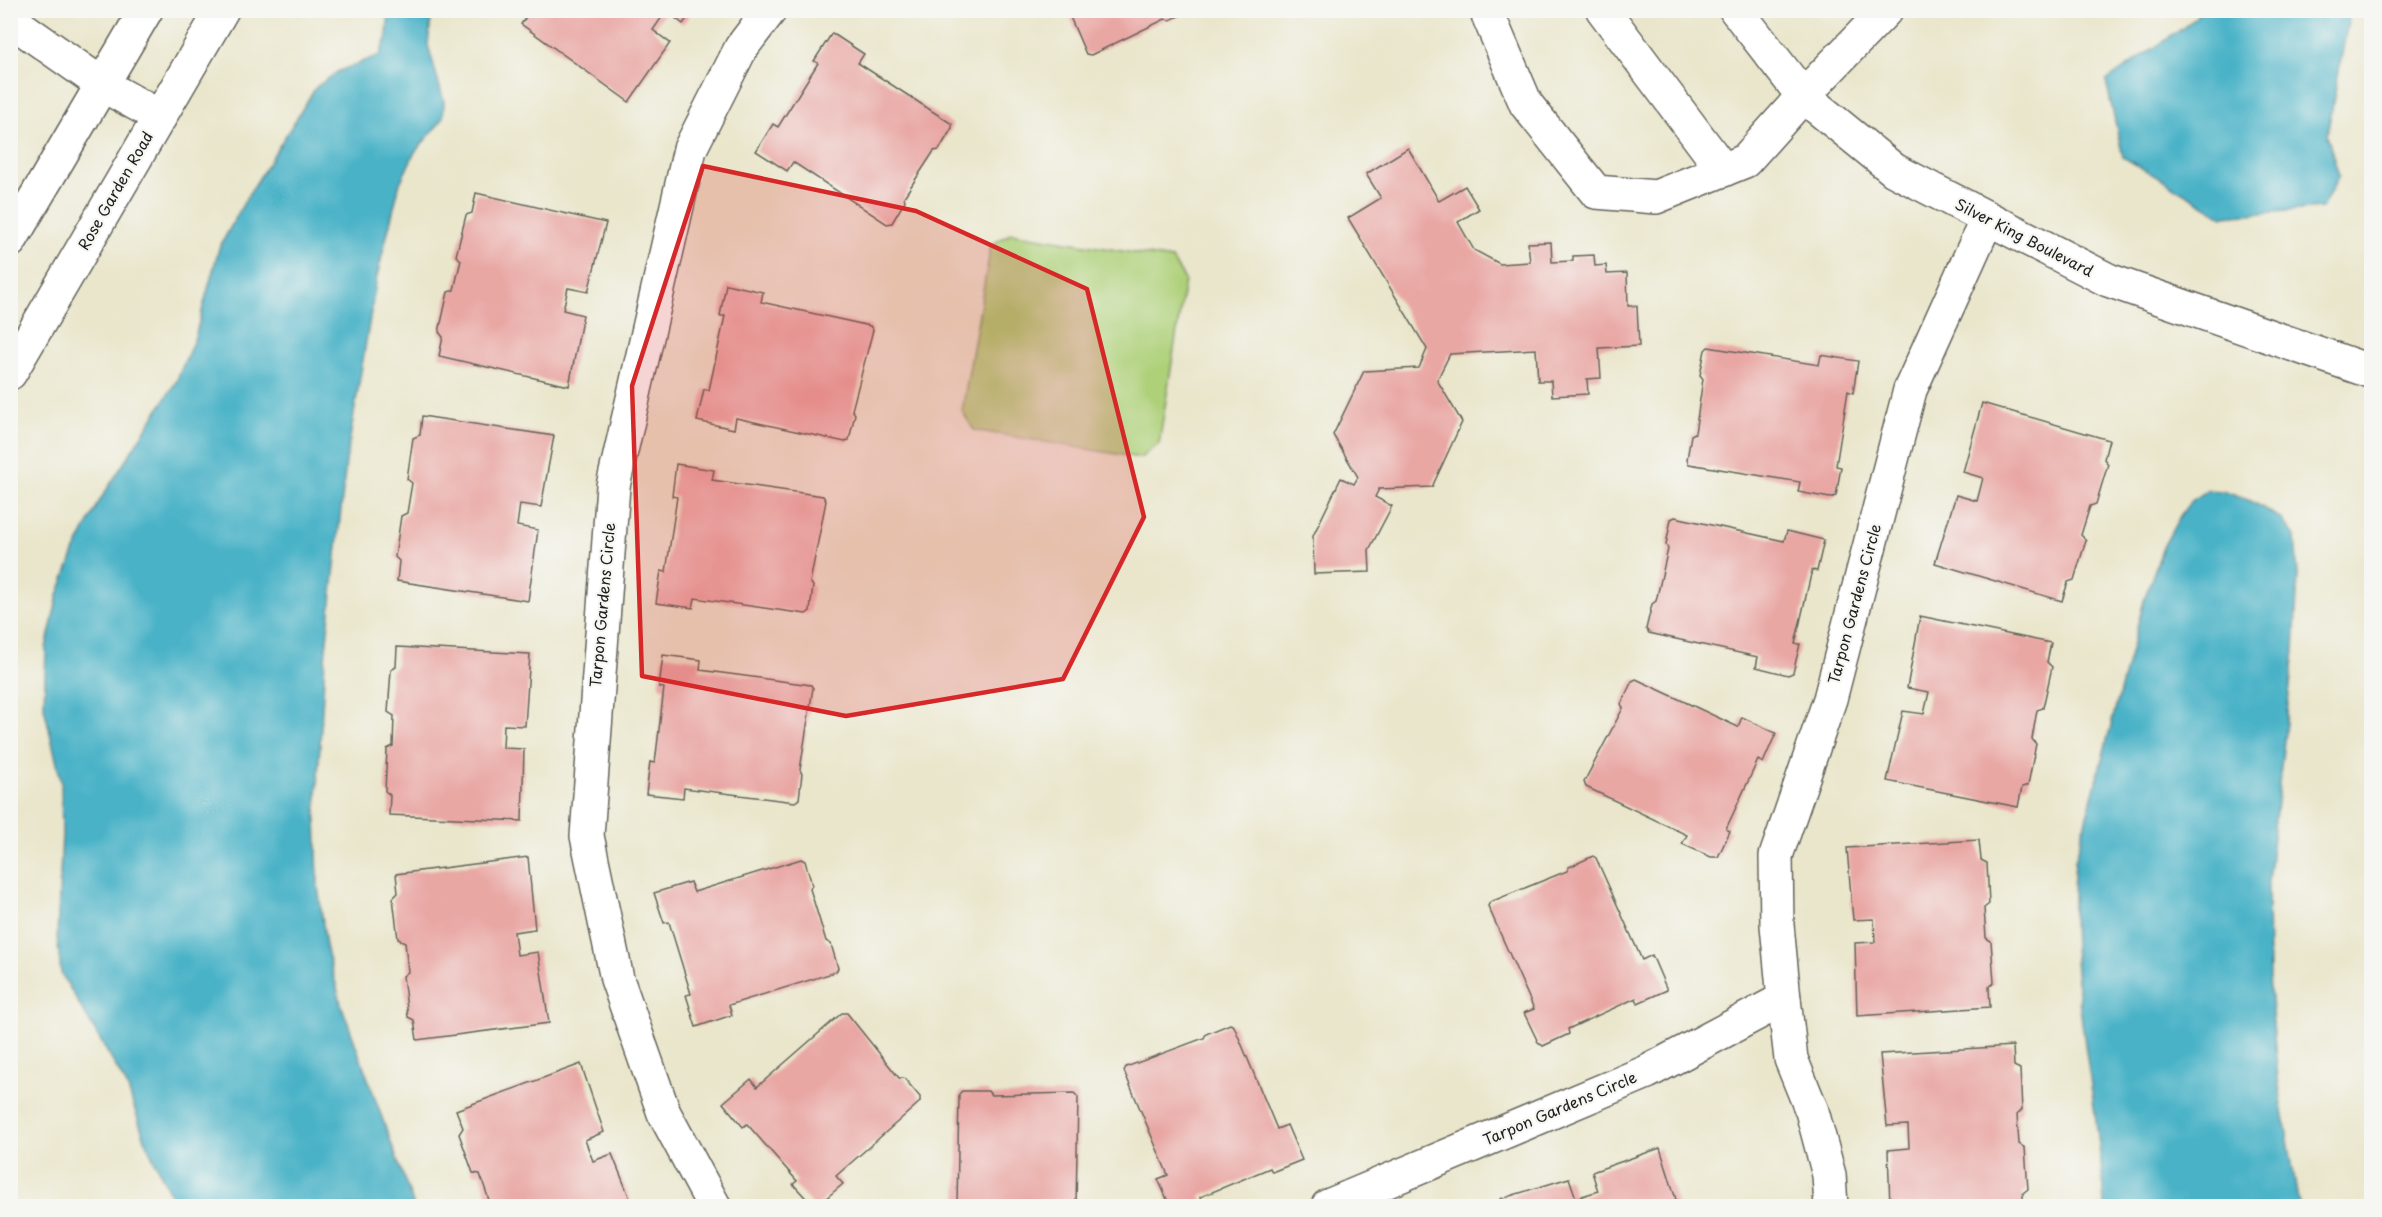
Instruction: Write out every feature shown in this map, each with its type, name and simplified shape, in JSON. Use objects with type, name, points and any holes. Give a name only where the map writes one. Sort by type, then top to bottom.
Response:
[{"type":"street","points":[[10,241],[146,10]]},
{"type":"street","name":"Rose Garden Road","points":[[10,373],[222,10]]},
{"type":"street","name":"Tarpon Gardens Circle","points":[[714,1206],[664,1113],[617,979],[587,836],[613,486],[690,149],[741,48],[770,10]]},
{"type":"street","points":[[1486,10],[1526,104],[1596,192],[1656,197],[1745,161],[1803,96],[1886,10]]},
{"type":"street","points":[[1603,10],[1723,170]]},
{"type":"street","name":"Silver King Boulevard","points":[[1736,10],[1803,96],[1894,170],[2108,280],[2372,372]]},
{"type":"street","points":[[10,15],[22,28],[103,85],[160,117]]},
{"type":"street","name":"Tarpon Gardens Circle","points":[[1831,1206],[1829,1175],[1812,1111],[1791,1059],[1777,925],[1776,856],[1830,699],[1910,390],[1987,219]]},
{"type":"street","name":"Tarpon Gardens Circle","points":[[1328,1206],[1647,1072],[1785,999]]},
{"type":"highlighted area","points":[[703,166],[916,211],[1087,289],[1144,517],[1063,679],[846,716],[642,676],[632,386]]},
{"type":"green space","points":[[1011,233],[1172,259],[1185,280],[1159,444],[1140,458],[974,430],[962,411],[991,245]]},
{"type":"water","points":[[389,11],[434,11],[428,45],[444,102],[443,119],[415,152],[400,183],[377,276],[346,462],[325,659],[316,812],[318,886],[326,946],[341,1004],[414,1206],[176,1206],[146,1143],[127,1086],[61,973],[57,937],[62,834],[61,781],[44,707],[46,648],[58,595],[75,550],[100,500],[176,382],[195,337],[219,248],[246,199],[316,87],[339,71],[380,55],[387,36]]},
{"type":"water","points":[[2201,11],[2350,11],[2327,135],[2339,176],[2322,208],[2223,216],[2123,157],[2106,81],[2190,23]]},
{"type":"water","points":[[2208,490],[2222,491],[2251,501],[2282,519],[2295,537],[2298,575],[2294,651],[2268,882],[2269,978],[2278,1080],[2299,1206],[2104,1206],[2096,1120],[2074,948],[2075,861],[2145,597],[2163,547],[2180,516],[2190,502]]},
{"type":"building","points":[[531,10],[693,10],[683,24],[666,11],[653,30],[670,43],[629,102],[521,24]]},
{"type":"building","points":[[1067,10],[1192,10],[1170,20],[1165,19],[1091,55],[1086,54]]},
{"type":"building","points":[[832,33],[864,54],[858,63],[952,124],[939,150],[934,151],[904,197],[905,201],[892,223],[887,224],[793,162],[787,171],[756,151],[773,124],[778,127],[818,63],[814,61]]},
{"type":"building","points":[[1408,148],[1439,201],[1465,186],[1479,209],[1458,222],[1474,250],[1500,264],[1530,262],[1528,243],[1551,242],[1552,262],[1573,261],[1573,256],[1594,255],[1595,266],[1606,265],[1607,274],[1627,273],[1628,306],[1637,306],[1639,346],[1599,348],[1601,378],[1587,379],[1588,394],[1552,396],[1551,381],[1538,381],[1536,349],[1450,354],[1437,380],[1462,422],[1432,487],[1379,489],[1375,497],[1392,506],[1369,550],[1370,572],[1314,574],[1313,536],[1341,478],[1354,484],[1358,477],[1333,435],[1364,371],[1419,368],[1427,349],[1348,218],[1381,198],[1366,174]]},
{"type":"building","points":[[476,193],[606,223],[588,292],[568,288],[563,310],[583,315],[569,386],[439,356],[443,337],[439,332],[448,292],[454,290],[461,260],[456,256],[466,215],[472,213]]},
{"type":"building","points":[[726,284],[763,292],[761,302],[870,326],[873,330],[852,410],[855,414],[849,440],[845,442],[736,418],[734,429],[697,421],[704,389],[709,390],[725,316],[720,316]]},
{"type":"building","points":[[1708,347],[1819,365],[1821,355],[1858,361],[1853,393],[1848,391],[1836,466],[1841,467],[1836,496],[1830,498],[1798,492],[1800,482],[1689,464],[1687,460],[1691,435],[1695,433],[1703,379],[1700,375],[1705,350]]},
{"type":"building","points":[[1982,403],[2109,440],[2104,459],[2108,464],[2096,504],[2090,506],[2081,535],[2086,540],[2074,580],[2068,582],[2062,601],[1935,563],[1956,495],[1977,501],[1983,478],[1963,472]]},
{"type":"building","points":[[422,416],[554,436],[541,507],[520,504],[517,526],[538,530],[528,601],[397,581],[399,561],[395,557],[401,516],[407,513],[412,483],[407,479],[413,438],[420,435]]},
{"type":"building","points":[[676,464],[714,470],[712,480],[823,496],[826,501],[810,582],[813,586],[810,611],[806,614],[695,598],[693,608],[656,603],[661,571],[666,572],[677,497],[672,496]]},
{"type":"building","points":[[1675,517],[1784,541],[1787,531],[1824,540],[1817,571],[1812,570],[1795,644],[1800,644],[1793,673],[1788,675],[1756,667],[1758,657],[1649,633],[1646,629],[1652,604],[1656,601],[1668,549],[1666,545],[1671,519]]},
{"type":"building","points":[[1920,616],[2051,643],[2047,662],[2052,667],[2043,708],[2037,710],[2032,739],[2036,744],[2028,785],[2022,787],[2018,807],[1887,781],[1903,711],[1924,714],[1929,692],[1907,688]]},
{"type":"building","points":[[397,647],[530,654],[525,726],[504,725],[503,748],[524,749],[522,821],[389,815],[390,795],[385,791],[387,749],[393,746],[394,716],[388,712],[391,670],[396,667]]},
{"type":"building","points":[[663,655],[701,660],[700,670],[811,685],[813,688],[800,770],[802,774],[799,799],[795,802],[684,788],[683,798],[646,794],[650,762],[655,763],[664,688],[659,687]]},
{"type":"building","points":[[1636,679],[1738,727],[1742,717],[1776,733],[1763,763],[1758,760],[1726,829],[1730,831],[1718,857],[1711,857],[1682,844],[1687,835],[1586,787],[1584,782],[1623,708],[1621,704],[1632,681]]},
{"type":"building","points":[[1979,840],[1981,860],[1987,863],[1989,904],[1984,908],[1986,938],[1991,941],[1994,983],[1989,987],[1990,1007],[1857,1016],[1855,943],[1875,942],[1874,919],[1853,920],[1847,848]]},
{"type":"building","points":[[1593,856],[1596,858],[1642,960],[1652,955],[1667,990],[1638,1003],[1636,998],[1568,1029],[1569,1034],[1543,1046],[1538,1042],[1524,1013],[1534,1009],[1488,906],[1490,902],[1567,871],[1569,867]]},
{"type":"building","points":[[528,857],[535,929],[514,932],[517,955],[538,952],[549,1023],[417,1040],[414,1020],[408,1017],[403,976],[408,972],[405,942],[398,939],[393,898],[398,893],[396,874]]},
{"type":"building","points":[[801,859],[805,861],[812,885],[810,889],[826,941],[831,944],[838,968],[836,972],[729,1005],[732,1015],[696,1027],[686,995],[691,994],[669,922],[664,923],[654,893],[690,882],[694,892]]},
{"type":"building","points":[[842,1013],[847,1013],[899,1078],[904,1078],[920,1097],[920,1102],[836,1176],[843,1184],[817,1206],[813,1206],[793,1184],[797,1181],[747,1124],[743,1127],[723,1103],[751,1079],[757,1087]]},
{"type":"building","points":[[1230,1024],[1234,1026],[1277,1129],[1287,1125],[1302,1160],[1272,1172],[1270,1168],[1200,1197],[1203,1202],[1190,1206],[1170,1206],[1158,1179],[1168,1175],[1124,1071],[1126,1067],[1204,1038],[1206,1034]]},
{"type":"building","points":[[2013,1046],[2014,1066],[2020,1069],[2022,1110],[2017,1115],[2019,1144],[2025,1148],[2028,1189],[2023,1193],[2023,1206],[1890,1206],[1888,1150],[1909,1148],[1908,1125],[1887,1126],[1880,1054]]},
{"type":"building","points":[[581,1064],[604,1132],[585,1140],[593,1161],[612,1154],[633,1206],[487,1206],[490,1203],[480,1174],[473,1173],[459,1134],[463,1128],[456,1110]]},
{"type":"building","points":[[962,1091],[988,1091],[991,1095],[1074,1093],[1078,1097],[1076,1206],[957,1206],[959,1094]]},
{"type":"building","points":[[1660,1148],[1678,1206],[1503,1206],[1500,1199],[1569,1178],[1576,1198],[1598,1191],[1592,1172]]}]
